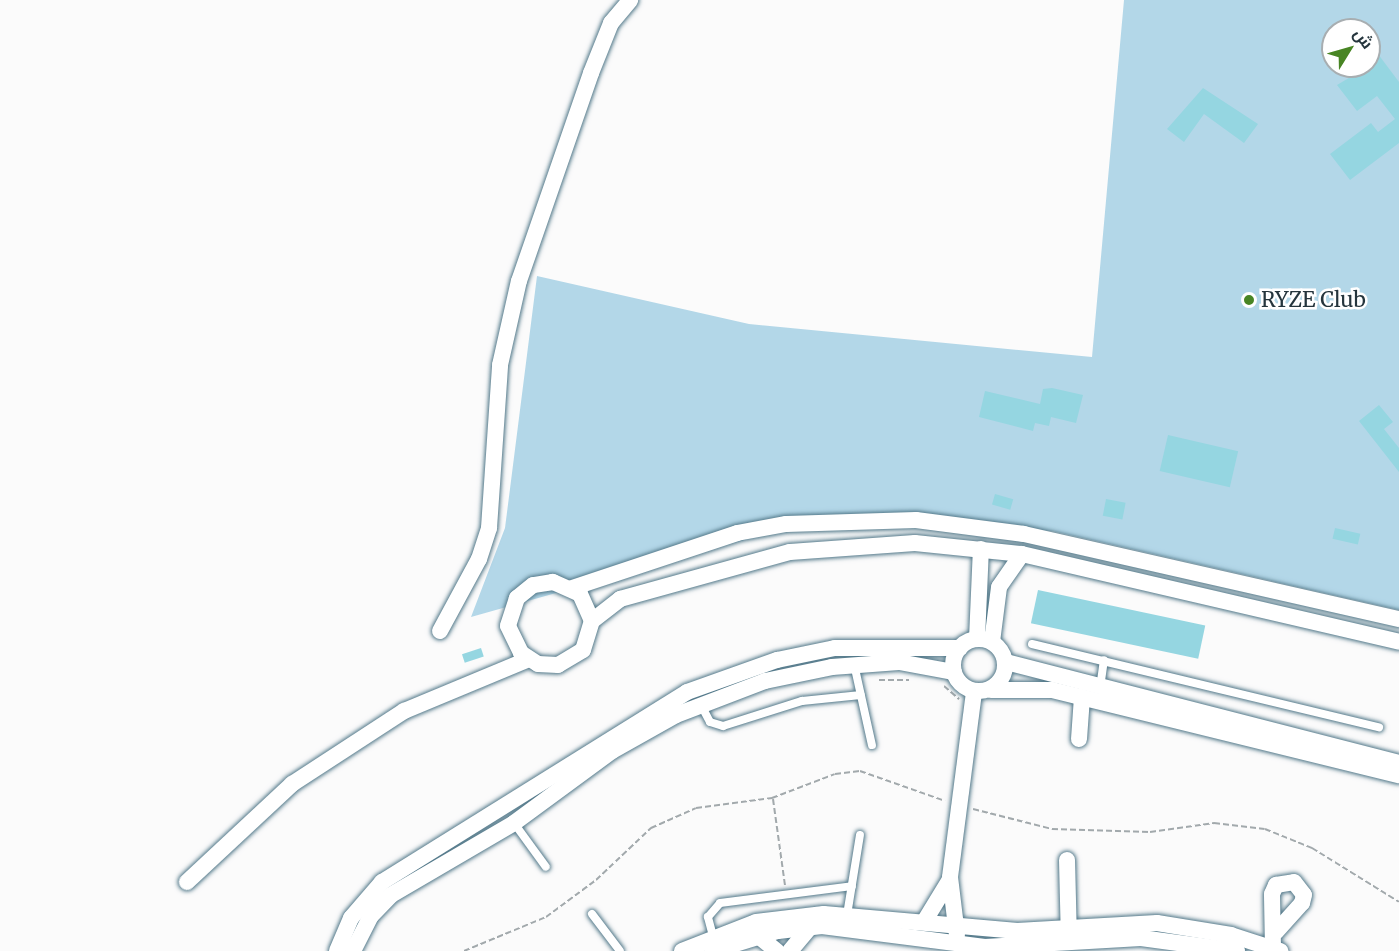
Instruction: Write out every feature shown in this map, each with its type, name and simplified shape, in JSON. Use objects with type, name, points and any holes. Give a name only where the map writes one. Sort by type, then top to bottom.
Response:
[{"type":"street","points":[[440,631],[479,559],[489,528],[501,365],[519,281],[591,73],[611,23],[630,0]]},
{"type":"street","points":[[572,588],[586,602],[592,621],[588,641],[567,662],[548,666],[529,659],[514,645],[508,626],[517,598],[542,582],[572,588],[737,533],[786,524],[916,520],[1024,534],[1399,619]]},
{"type":"street","points":[[592,621],[620,598],[767,557],[872,544],[981,549],[1022,554],[1399,642]]},
{"type":"street","points":[[981,549],[984,640],[1006,662],[1399,763]]},
{"type":"street","points":[[984,640],[999,587],[1022,554]]},
{"type":"street","points":[[337,951],[351,918],[382,882],[608,746],[687,692],[777,660],[864,645],[960,648],[984,640]]},
{"type":"street","points":[[954,672],[960,648]]},
{"type":"street","points":[[187,882],[291,784],[404,711],[529,659]]},
{"type":"street","points":[[357,949],[391,895],[514,823],[608,746],[700,704],[765,681],[913,662],[954,672],[980,694],[1026,687],[1082,697],[1399,775]]},
{"type":"street","points":[[946,946],[956,926],[950,877],[980,694],[1001,681],[1006,662]]},
{"type":"street","points":[[1079,739],[1082,697]]},
{"type":"street","points":[[1067,860],[1068,936]]},
{"type":"street","points":[[924,922],[950,877]]},
{"type":"street","points":[[713,943],[779,918],[847,915],[1068,936],[1141,938],[1237,951]]},
{"type":"street","points":[[682,951],[713,943],[810,927],[866,929],[946,946],[1183,926],[1276,944]]},
{"type":"street","points":[[790,951],[810,927]]},
{"type":"street","points":[[757,935],[777,951]]},
{"type":"lane","points":[[1032,644],[1379,727]]},
{"type":"lane","points":[[1100,688],[1104,660]]},
{"type":"lane","points":[[856,671],[872,745]]},
{"type":"lane","points":[[700,704],[711,722],[723,726],[802,701],[861,695]]},
{"type":"lane","points":[[514,823],[546,867]]},
{"type":"lane","points":[[847,915],[860,835]]},
{"type":"lane","points":[[713,943],[708,917],[716,904],[785,891],[852,886]]},
{"type":"lane","points":[[592,914],[620,951]]},
{"type":"path","points":[[856,671],[920,680]]},
{"type":"path","points":[[937,683],[958,699],[980,694]]},
{"type":"path","points":[[464,951],[564,906],[666,819],[710,804],[772,798],[835,774],[860,771],[960,806],[1052,829],[1150,832],[1214,823],[1265,829],[1312,848],[1399,902]]},
{"type":"path","points":[[772,798],[785,891]]},
{"type":"shaded area","name":"RYZE Club","points":[[1124,0],[1399,0],[1399,610],[1052,531],[920,525],[787,528],[471,617],[505,528],[537,276],[749,324],[1092,357]]},
{"type":"building","points":[[1381,58],[1399,82],[1399,143],[1350,180],[1330,154],[1371,123],[1378,132],[1395,119],[1377,96],[1357,111],[1337,85],[1349,78],[1381,78]]},
{"type":"building","points":[[1203,88],[1258,124],[1244,143],[1204,114],[1184,142],[1167,129]]},
{"type":"building","points":[[1052,388],[1083,395],[1076,423],[1051,417],[1049,426],[1035,423],[1033,431],[979,417],[985,391],[1040,404],[1043,389]]},
{"type":"building","points":[[1379,405],[1393,422],[1384,429],[1399,448],[1399,472],[1359,421]]},
{"type":"building","points":[[1168,435],[1238,451],[1230,487],[1160,471]]},
{"type":"building","points":[[995,494],[1013,499],[1010,510],[992,505]]},
{"type":"building","points":[[1106,499],[1126,503],[1122,520],[1103,516]]},
{"type":"building","points":[[1335,528],[1360,534],[1358,545],[1333,539]]},
{"type":"building","points":[[1038,590],[1205,626],[1198,659],[1031,623]]},
{"type":"building","points":[[481,648],[484,657],[465,663],[462,654]]},
{"type":"place","name":"RYZE Club","points":[[1249,300]]}]
